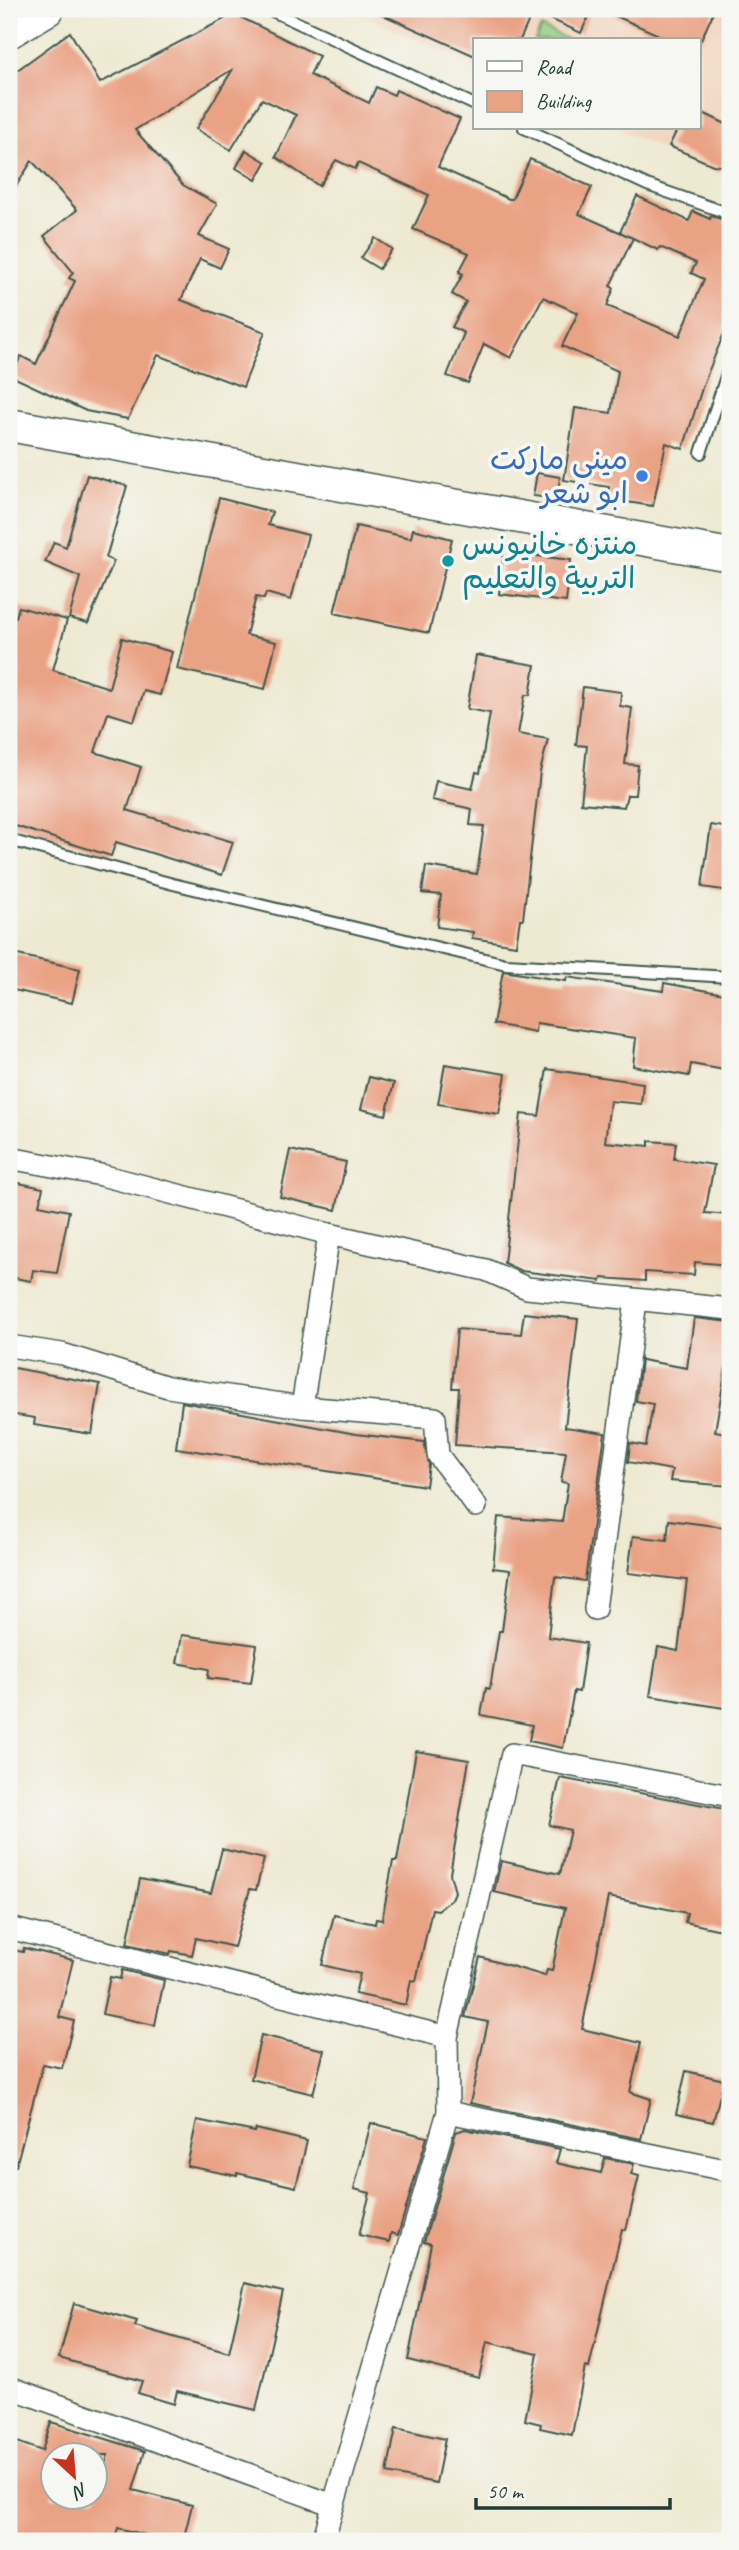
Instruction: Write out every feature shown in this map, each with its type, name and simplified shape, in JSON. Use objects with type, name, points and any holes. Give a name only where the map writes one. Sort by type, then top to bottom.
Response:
[{"type":"main road","points":[[9,32],[48,9]]},
{"type":"main road","points":[[9,425],[730,555]]},
{"type":"main road","points":[[9,442],[730,571]]},
{"type":"street","points":[[9,1158],[101,1175],[329,1234],[486,1270],[527,1288],[730,1309]]},
{"type":"street","points":[[302,1407],[329,1234]]},
{"type":"street","points":[[595,1609],[636,1301]]},
{"type":"street","points":[[9,1346],[62,1354],[168,1387],[302,1407],[435,1418],[438,1455],[476,1506]]},
{"type":"street","points":[[326,2541],[333,2505],[448,2112],[447,2037],[512,1754],[730,1796]]},
{"type":"street","points":[[9,1928],[447,2037]]},
{"type":"street","points":[[448,2112],[730,2171]]},
{"type":"street","points":[[9,2387],[333,2505]]},
{"type":"lane","points":[[268,9],[473,104]]},
{"type":"lane","points":[[528,130],[647,185],[730,214]]},
{"type":"lane","points":[[701,453],[730,364]]},
{"type":"lane","points":[[9,840],[173,884],[506,964],[730,977]]},
{"type":"shaded area","points":[[348,9],[730,9],[730,172],[718,174],[619,130],[700,130],[700,38],[473,38],[473,64]]},
{"type":"green space","points":[[541,27],[565,38],[536,38]]},
{"type":"building","points":[[370,9],[592,9],[581,33],[533,11],[521,38],[473,38],[473,55]]},
{"type":"building","points":[[600,9],[715,9],[701,40],[665,38]]},
{"type":"building","points":[[234,14],[319,56],[310,75],[369,103],[376,87],[394,95],[396,90],[460,119],[438,167],[509,199],[512,199],[530,159],[592,187],[579,214],[628,236],[620,232],[637,196],[689,221],[693,211],[710,219],[711,216],[730,222],[730,318],[703,385],[683,449],[666,443],[653,506],[607,499],[609,487],[564,480],[575,408],[611,413],[618,371],[562,346],[578,313],[543,297],[511,358],[484,344],[468,383],[447,376],[464,333],[452,327],[466,302],[452,294],[463,274],[459,272],[469,253],[413,229],[429,195],[358,163],[355,169],[336,160],[319,186],[276,157],[296,115],[262,99],[231,150],[196,129],[233,69],[135,130],[183,185],[217,204],[199,236],[229,249],[220,268],[200,259],[181,300],[265,332],[243,387],[158,355],[128,419],[86,411],[11,376],[21,356],[36,364],[75,281],[69,278],[73,272],[44,236],[77,210],[32,161],[9,197],[9,76],[70,32],[100,83]],"holes":[[[633,238],[696,263],[691,273],[704,279],[680,336],[607,306],[614,288],[610,286]]]},
{"type":"building","points":[[700,111],[730,126],[730,167],[713,165],[669,146],[677,130],[700,130]]},
{"type":"building","points":[[246,150],[266,162],[256,180],[236,168]]},
{"type":"building","points":[[375,238],[392,249],[379,269],[361,258]]},
{"type":"building","points":[[537,473],[560,477],[557,499],[533,496]]},
{"type":"building","points":[[87,475],[127,486],[106,558],[114,561],[88,623],[69,618],[80,577],[45,562],[54,542],[66,547]]},
{"type":"building","points":[[219,498],[272,512],[268,525],[308,535],[291,600],[266,593],[264,599],[256,597],[246,635],[276,642],[265,689],[177,669]]},
{"type":"building","points":[[356,526],[411,538],[413,529],[452,539],[429,633],[334,613]]},
{"type":"building","points":[[504,547],[537,551],[537,556],[571,560],[566,602],[499,594]]},
{"type":"building","points":[[19,607],[67,620],[53,670],[109,688],[122,638],[172,652],[160,695],[144,691],[134,721],[108,713],[95,752],[141,767],[127,810],[233,842],[222,875],[116,842],[111,856],[9,824],[9,615],[16,617]]},
{"type":"building","points":[[476,655],[535,665],[530,695],[525,695],[518,734],[548,739],[540,772],[523,919],[520,919],[516,945],[472,938],[473,932],[437,927],[441,895],[422,893],[426,866],[477,874],[484,826],[470,825],[472,809],[432,800],[436,781],[472,789],[476,772],[480,773],[490,713],[467,709]]},
{"type":"building","points":[[583,687],[621,692],[620,706],[632,708],[625,764],[638,765],[635,795],[627,795],[624,807],[581,803],[587,746],[576,745]]},
{"type":"building","points":[[711,825],[730,828],[730,891],[702,887]]},
{"type":"building","points":[[9,953],[80,969],[72,1003],[9,989]]},
{"type":"building","points":[[503,971],[566,981],[567,977],[663,991],[664,983],[730,995],[730,1071],[691,1064],[689,1076],[633,1066],[636,1038],[536,1023],[535,1032],[493,1024]]},
{"type":"building","points":[[445,1064],[506,1074],[499,1114],[438,1104]]},
{"type":"building","points":[[547,1069],[643,1083],[641,1104],[610,1101],[605,1142],[649,1146],[649,1141],[676,1143],[674,1159],[714,1165],[705,1213],[730,1215],[730,1265],[695,1262],[694,1275],[645,1272],[645,1281],[602,1278],[601,1281],[521,1271],[504,1263],[521,1114],[539,1116]]},
{"type":"building","points":[[369,1077],[394,1083],[386,1115],[361,1109]]},
{"type":"building","points":[[290,1150],[346,1162],[336,1210],[280,1197]]},
{"type":"building","points":[[9,1181],[43,1188],[39,1205],[69,1211],[57,1273],[33,1270],[31,1281],[9,1277],[9,1230],[13,1208],[9,1207]]},
{"type":"building","points":[[524,1313],[578,1319],[565,1427],[605,1433],[585,1581],[555,1577],[548,1637],[586,1643],[579,1692],[574,1691],[563,1748],[529,1741],[532,1725],[481,1715],[486,1688],[490,1689],[499,1631],[502,1631],[510,1570],[493,1568],[498,1517],[562,1522],[568,1483],[561,1482],[566,1452],[455,1445],[459,1388],[452,1388],[457,1329],[521,1334]]},
{"type":"building","points":[[694,1318],[730,1322],[730,1344],[715,1431],[730,1434],[730,1486],[670,1481],[672,1470],[628,1462],[630,1443],[646,1446],[653,1404],[636,1401],[641,1360],[687,1368]]},
{"type":"building","points":[[9,1367],[100,1384],[92,1434],[34,1425],[35,1418],[9,1414]]},
{"type":"building","points":[[182,1402],[356,1434],[424,1442],[429,1465],[426,1486],[176,1448]]},
{"type":"building","points":[[669,1520],[730,1528],[730,1709],[650,1696],[658,1647],[678,1651],[687,1580],[628,1573],[633,1536],[667,1540]]},
{"type":"building","points":[[182,1635],[257,1645],[251,1683],[208,1678],[209,1669],[177,1663]]},
{"type":"building","points":[[416,1751],[469,1760],[450,1874],[455,1892],[452,1899],[438,1910],[432,1909],[416,1981],[411,1980],[406,2005],[355,1994],[360,1974],[322,1965],[334,1915],[375,1924],[376,1919],[382,1920],[393,1861],[397,1861]]},
{"type":"building","points":[[560,1778],[730,1810],[730,1932],[685,1922],[687,1913],[608,1897],[582,2029],[641,2043],[630,2092],[651,2099],[641,2139],[470,2103],[488,2022],[465,2017],[480,1957],[545,1976],[547,1970],[552,1971],[565,1908],[494,1892],[501,1861],[560,1874],[570,1830],[549,1825]]},
{"type":"building","points":[[222,1849],[264,1859],[256,1890],[250,1889],[234,1947],[196,1938],[192,1955],[171,1951],[170,1954],[127,1944],[140,1879],[211,1893]]},
{"type":"building","points":[[24,1948],[73,1960],[59,2017],[74,2021],[62,2068],[43,2064],[16,2166],[9,2166],[9,1949],[23,1952]]},
{"type":"building","points":[[122,1970],[164,1980],[155,2025],[102,2014],[110,1977],[120,1979]]},
{"type":"building","points":[[261,2035],[324,2050],[313,2094],[251,2079]]},
{"type":"building","points":[[686,2071],[724,2080],[713,2122],[676,2114]]},
{"type":"building","points":[[197,2120],[255,2132],[256,2129],[307,2141],[296,2187],[237,2173],[237,2176],[187,2166]]},
{"type":"building","points":[[371,2123],[427,2137],[398,2235],[391,2233],[389,2242],[359,2235],[370,2193],[354,2189]]},
{"type":"building","points":[[465,2129],[560,2149],[556,2163],[601,2173],[605,2158],[634,2164],[631,2174],[639,2176],[626,2230],[622,2229],[589,2368],[585,2367],[572,2435],[540,2428],[541,2424],[525,2420],[538,2354],[487,2342],[479,2378],[408,2360],[431,2244],[424,2242],[456,2132]]},
{"type":"building","points":[[245,2283],[283,2292],[256,2410],[177,2391],[174,2404],[138,2393],[142,2381],[59,2358],[74,2303],[137,2321],[135,2326],[229,2353]]},
{"type":"building","points":[[51,2422],[145,2451],[133,2490],[192,2505],[183,2541],[169,2541],[118,2528],[114,2541],[9,2541],[9,2439],[38,2450],[38,2512],[108,2512],[108,2442],[45,2442]]},
{"type":"building","points":[[396,2428],[445,2439],[436,2483],[387,2473]]},
{"type":"place","name":"ميني ماركت ابو شعر","points":[[642,476]]},
{"type":"place","name":"منتزه خانيونس التربية والتعليم","points":[[448,561]]}]
